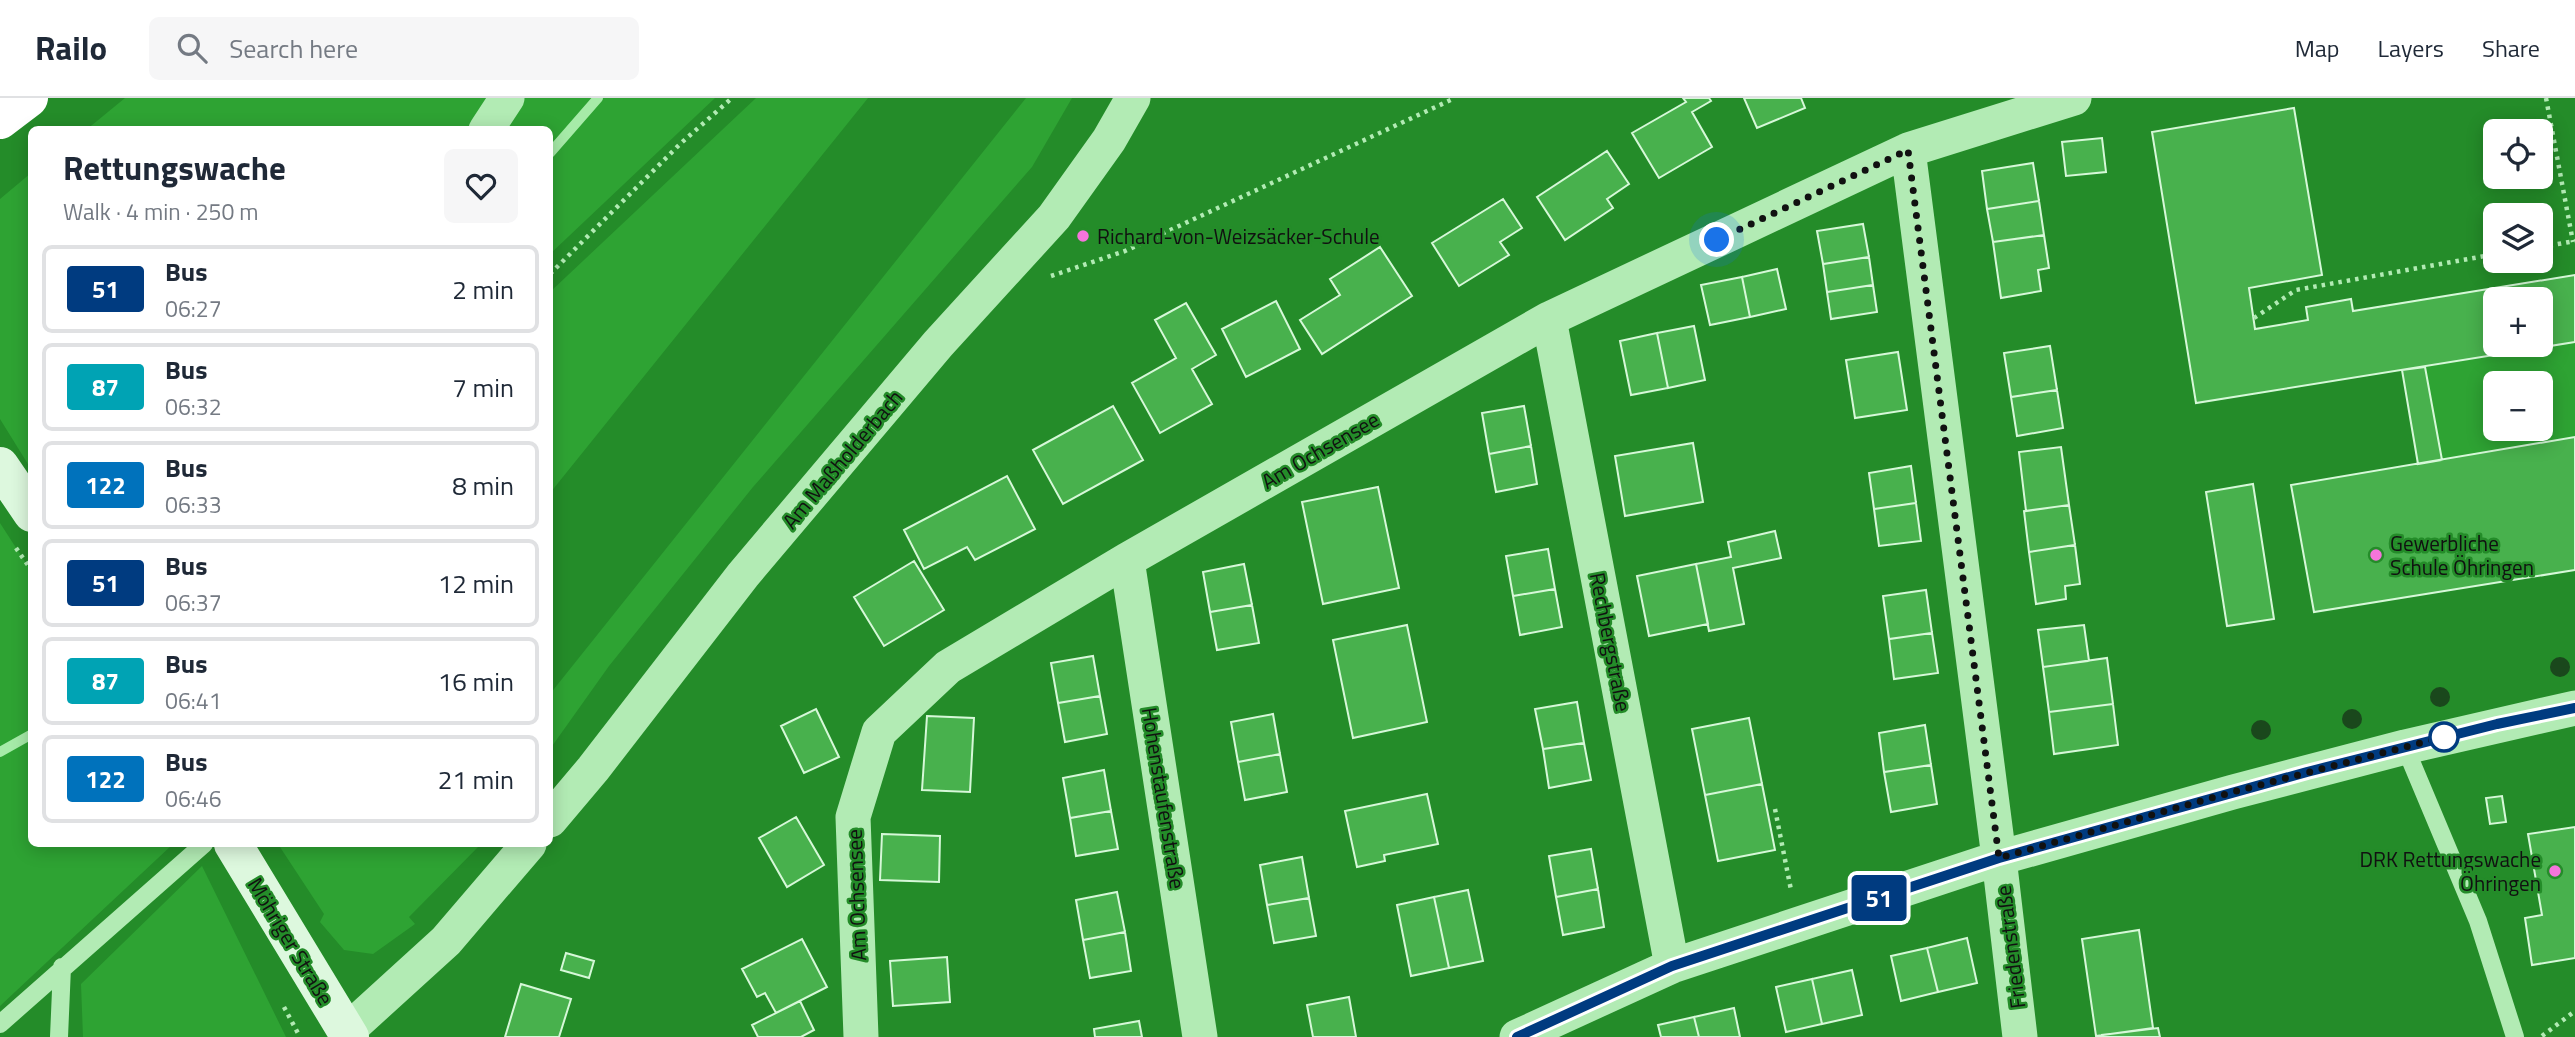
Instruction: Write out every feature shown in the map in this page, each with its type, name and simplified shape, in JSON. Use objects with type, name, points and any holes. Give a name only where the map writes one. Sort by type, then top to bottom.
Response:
[{"type":"highway","points":[[0,120],[29,98]]},
{"type":"street","points":[[489,126],[507,98]]},
{"type":"street","name":"Am Maßholderbach","points":[[553,816],[752,565],[938,344],[1054,217],[1109,140],[1133,98]]},
{"type":"street","name":"Am Ochsensee","points":[[861,1037],[853,817],[879,732],[948,667],[1127,560],[1549,319],[1908,150],[2074,98]]},
{"type":"street","name":"Friedenstraße","points":[[1908,150],[2020,1037]]},
{"type":"street","name":"Rechbergstraße","points":[[1549,319],[1672,966]]},
{"type":"street","points":[[0,466],[28,507]]},
{"type":"street","name":"Hohenstaufenstraße","points":[[1127,560],[1200,1037]]},
{"type":"street","points":[[1517,1037],[1672,966],[1999,858],[2405,747],[2575,708]]},
{"type":"street","name":"Möhriger Straße","points":[[235,847],[348,1035]]},
{"type":"street","points":[[348,1035],[446,941],[526,847]]},
{"type":"lane","points":[[2405,747],[2478,921],[2515,1037]]},
{"type":"lane","points":[[0,1024],[201,847]]},
{"type":"lane","points":[[59,1037],[62,967]]},
{"type":"path","points":[[553,271],[680,144],[732,98]]},
{"type":"path","points":[[1039,280],[1125,251],[1455,98]]},
{"type":"path","points":[[2546,98],[2574,242],[2553,245]]},
{"type":"path","points":[[2254,318],[2296,290],[2483,256]]},
{"type":"path","points":[[1775,810],[1798,925]]},
{"type":"path","points":[[2541,1037],[2575,1011]]},
{"type":"green space","points":[[125,98],[715,98],[553,251],[553,126],[91,126]]},
{"type":"green space","points":[[756,98],[868,98],[553,489],[553,289]]},
{"type":"green space","points":[[1026,98],[1072,98],[1032,167],[753,487],[609,666],[553,745],[553,690]]},
{"type":"green space","points":[[28,176],[28,464],[0,419],[0,199]]},
{"type":"green space","points":[[2575,342],[2575,437],[2553,441],[2553,371],[2483,371],[2483,441],[2552,441],[2442,460],[2425,367],[2485,357],[2553,357],[2553,346]]},
{"type":"green space","points":[[0,523],[28,566],[28,847],[170,847],[0,1006]]},
{"type":"green space","points":[[280,847],[478,847],[409,917],[415,924],[373,954],[344,950],[320,922],[324,914]]},
{"type":"green space","points":[[202,866],[286,1037],[83,1037],[81,984]]},
{"type":"building","points":[[1683,98],[1709,98],[1711,101],[1692,112],[1712,147],[1659,178],[1632,133],[1686,102]]},
{"type":"building","points":[[1744,98],[1801,98],[1805,108],[1757,128]]},
{"type":"building","points":[[2294,108],[2322,275],[2249,288],[2255,329],[2308,320],[2306,307],[2351,299],[2353,311],[2483,290],[2483,357],[2196,403],[2152,132]]},
{"type":"building","points":[[2102,138],[2106,172],[2066,176],[2062,142]]},
{"type":"building","points":[[1607,151],[1629,184],[1607,199],[1613,208],[1565,240],[1537,197]]},
{"type":"building","points":[[2033,163],[2039,201],[1987,209],[1982,171]]},
{"type":"building","points":[[1503,199],[1522,228],[1500,242],[1509,255],[1459,286],[1432,243]]},
{"type":"building","points":[[2039,201],[2044,235],[1993,242],[1987,209]]},
{"type":"building","points":[[1863,224],[1869,257],[1823,264],[1817,231]]},
{"type":"building","points":[[2044,235],[2049,268],[2038,270],[2041,291],[2001,298],[1993,242]]},
{"type":"building","points":[[1380,247],[1412,296],[1322,354],[1300,320],[1340,295],[1330,279]]},
{"type":"building","points":[[1869,257],[1873,285],[1827,292],[1823,264]]},
{"type":"building","points":[[1777,269],[1786,309],[1750,317],[1742,277]]},
{"type":"building","points":[[2575,275],[2575,342],[2553,346],[2553,287],[2501,287]]},
{"type":"building","points":[[1742,277],[1750,317],[1710,325],[1701,285]]},
{"type":"building","points":[[1873,285],[1877,312],[1831,319],[1827,292]]},
{"type":"building","points":[[1276,301],[1300,349],[1246,377],[1222,329]]},
{"type":"building","points":[[1186,303],[1216,355],[1192,369],[1212,404],[1160,433],[1132,383],[1176,358],[1155,320]]},
{"type":"building","points":[[1694,326],[1705,380],[1668,388],[1657,333]]},
{"type":"building","points":[[1657,333],[1668,388],[1631,395],[1620,341]]},
{"type":"building","points":[[2050,346],[2057,390],[2011,397],[2004,353]]},
{"type":"building","points":[[1898,352],[1907,410],[1855,418],[1846,360]]},
{"type":"building","points":[[2425,367],[2442,460],[2418,464],[2402,370]]},
{"type":"building","points":[[2057,390],[2063,428],[2017,436],[2011,397]]},
{"type":"building","points":[[1113,406],[1143,460],[1063,504],[1033,450]]},
{"type":"building","points":[[1524,406],[1531,446],[1489,454],[1482,413]]},
{"type":"building","points":[[2575,437],[2575,570],[2314,612],[2291,485]]},
{"type":"building","points":[[1693,443],[1703,502],[1625,516],[1615,456]]},
{"type":"building","points":[[1531,446],[1537,484],[1496,492],[1489,454]]},
{"type":"building","points":[[2061,447],[2069,505],[2026,511],[2019,452]]},
{"type":"building","points":[[1911,466],[1916,503],[1874,509],[1869,473]]},
{"type":"building","points":[[1007,476],[1035,529],[975,560],[967,547],[924,569],[904,530]]},
{"type":"building","points":[[2253,484],[2274,619],[2227,626],[2206,492]]},
{"type":"building","points":[[1378,487],[1399,588],[1323,604],[1302,502]]},
{"type":"building","points":[[1916,503],[1921,541],[1879,546],[1874,509]]},
{"type":"building","points":[[2069,505],[2075,545],[2029,552],[2024,511]]},
{"type":"building","points":[[1775,531],[1781,558],[1733,568],[1744,624],[1709,631],[1696,564],[1731,557],[1728,542]]},
{"type":"building","points":[[2075,545],[2080,584],[2065,586],[2066,599],[2036,604],[2029,552]]},
{"type":"building","points":[[1548,549],[1555,589],[1513,596],[1506,556]]},
{"type":"building","points":[[914,561],[944,610],[884,646],[854,597]]},
{"type":"building","points":[[1244,564],[1252,605],[1210,612],[1203,572]]},
{"type":"building","points":[[1696,564],[1708,624],[1649,636],[1637,576]]},
{"type":"building","points":[[1555,589],[1562,627],[1520,635],[1513,596]]},
{"type":"building","points":[[1926,590],[1932,633],[1889,639],[1883,596]]},
{"type":"building","points":[[1252,605],[1259,643],[1217,650],[1210,612]]},
{"type":"building","points":[[1407,625],[1427,722],[1353,738],[1333,640]]},
{"type":"building","points":[[2084,625],[2089,661],[2043,667],[2038,630]]},
{"type":"building","points":[[1932,633],[1938,673],[1894,679],[1889,639]]},
{"type":"building","points":[[1093,656],[1100,696],[1058,703],[1051,663]]},
{"type":"building","points":[[2107,658],[2113,704],[2049,712],[2043,667]]},
{"type":"building","points":[[1100,696],[1107,734],[1065,742],[1058,703]]},
{"type":"building","points":[[1577,702],[1584,743],[1543,749],[1535,709]]},
{"type":"building","points":[[2113,704],[2118,745],[2054,754],[2049,712]]},
{"type":"building","points":[[816,709],[839,757],[804,773],[781,726]]},
{"type":"building","points":[[1273,714],[1280,754],[1238,762],[1231,722]]},
{"type":"building","points":[[927,716],[974,718],[970,792],[922,790]]},
{"type":"building","points":[[1749,718],[1762,784],[1705,795],[1692,729]]},
{"type":"building","points":[[1925,725],[1931,765],[1884,772],[1879,733]]},
{"type":"building","points":[[1584,743],[1591,780],[1549,788],[1543,749]]},
{"type":"building","points":[[1280,754],[1287,792],[1245,800],[1238,762]]},
{"type":"building","points":[[1931,765],[1937,804],[1891,812],[1884,772]]},
{"type":"building","points":[[1104,770],[1111,811],[1070,818],[1063,778]]},
{"type":"building","points":[[1762,784],[1775,850],[1718,861],[1705,795]]},
{"type":"building","points":[[1427,794],[1438,844],[1384,855],[1385,861],[1357,867],[1345,811]]},
{"type":"building","points":[[2502,796],[2506,822],[2490,824],[2486,798]]},
{"type":"building","points":[[1111,811],[1118,849],[1076,856],[1070,818]]},
{"type":"building","points":[[796,817],[824,865],[787,887],[759,838]]},
{"type":"building","name":"DRK Rettungswache Öhringen","points":[[2575,827],[2575,958],[2532,965],[2525,918],[2542,915],[2528,834]]},
{"type":"building","points":[[882,834],[940,836],[939,882],[880,880]]},
{"type":"building","points":[[1591,849],[1598,889],[1556,897],[1549,856]]},
{"type":"building","points":[[1302,857],[1309,898],[1267,905],[1260,865]]},
{"type":"building","points":[[1598,889],[1604,927],[1563,935],[1556,897]]},
{"type":"building","points":[[1468,890],[1483,961],[1449,968],[1434,897]]},
{"type":"building","points":[[1117,892],[1125,932],[1083,940],[1076,900]]},
{"type":"building","points":[[1434,897],[1449,968],[1411,976],[1397,905]]},
{"type":"building","points":[[1309,898],[1316,936],[1274,943],[1267,905]]},
{"type":"building","points":[[2139,930],[2153,1028],[2096,1036],[2082,939]]},
{"type":"building","points":[[1125,932],[1131,971],[1090,978],[1083,940]]},
{"type":"building","points":[[1967,938],[1977,983],[1938,992],[1927,948]]},
{"type":"building","points":[[802,939],[827,987],[776,1013],[765,993],[757,997],[742,969]]},
{"type":"building","points":[[1927,948],[1938,992],[1901,1001],[1891,956]]},
{"type":"building","points":[[566,953],[594,961],[589,978],[561,970]]},
{"type":"building","points":[[947,957],[950,1002],[893,1006],[890,961]]},
{"type":"building","points":[[1852,970],[1862,1015],[1822,1024],[1812,979]]},
{"type":"building","points":[[1812,979],[1822,1024],[1786,1032],[1776,987]]},
{"type":"building","points":[[521,984],[571,999],[559,1037],[505,1037]]},
{"type":"building","points":[[1349,997],[1356,1037],[1313,1037],[1307,1005]]},
{"type":"building","points":[[800,1001],[814,1030],[801,1037],[758,1037],[752,1025]]},
{"type":"building","points":[[1734,1008],[1740,1037],[1699,1037],[1694,1017]]},
{"type":"building","points":[[1694,1017],[1699,1037],[1661,1037],[1658,1025]]},
{"type":"building","points":[[1139,1021],[1142,1037],[1095,1037],[1094,1029]]},
{"type":"building","points":[[2158,1028],[2160,1037],[2102,1037],[2102,1035]]},
{"type":"waterway","points":[[553,150],[598,98]]},
{"type":"waterway","points":[[0,752],[28,736]]},
{"type":"bus line","name":"51","points":[[1517,1037],[1672,966],[1999,858],[2307,772],[2497,724],[2575,708]]},
{"type":"place","name":"Richard-von-Weizsäcker-Schule","points":[[1083,236]]},
{"type":"place","name":"Gewerbliche Schule Öhringen","points":[[2376,555]]},
{"type":"place","name":"DRK Rettungswache Öhringen","points":[[2555,871]]},
{"type":"route","points":[[1717,240],[1908,150],[1999,858],[2233,792],[2451,735],[2444,737]]}]
